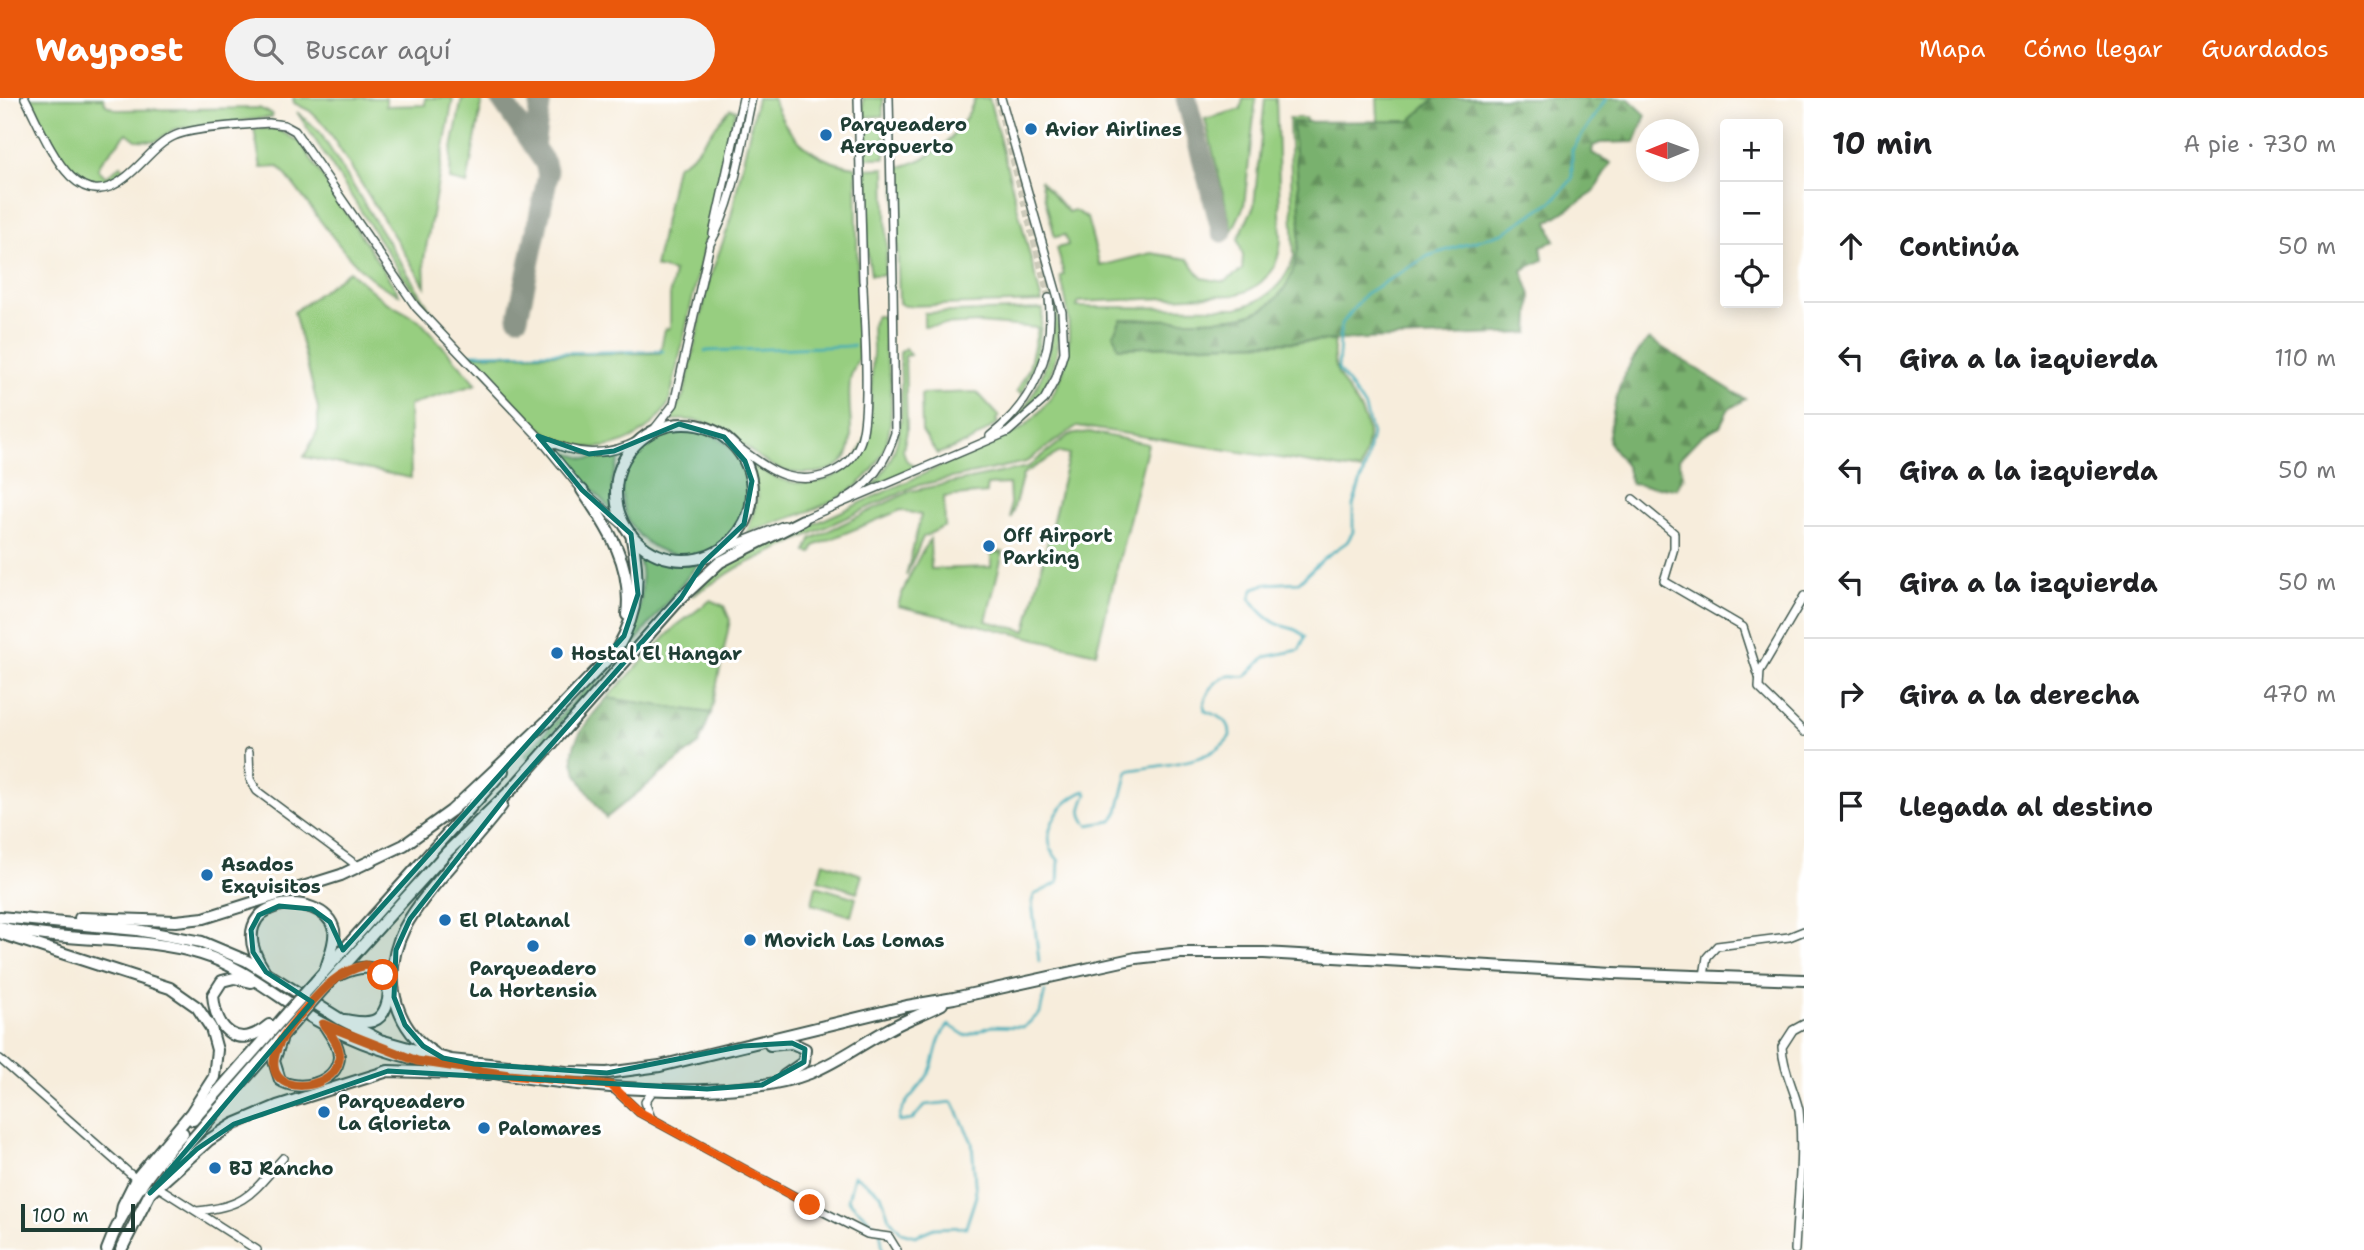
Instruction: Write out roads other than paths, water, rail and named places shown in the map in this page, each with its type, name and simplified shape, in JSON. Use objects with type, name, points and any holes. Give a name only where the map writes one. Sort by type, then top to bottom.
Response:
[{"type":"main road","points":[[0,916],[189,920],[233,910],[360,867],[418,836],[549,719],[617,649],[638,594],[638,571],[628,531],[618,509],[617,480],[623,462],[640,440],[670,425],[689,424],[716,432],[732,443],[745,461],[752,492],[744,524],[696,572],[681,598]]},
{"type":"main road","points":[[582,490],[622,557],[628,585],[624,636]]},
{"type":"main road","points":[[329,974],[512,789],[681,598],[720,562],[803,520]]},
{"type":"main road","points":[[628,531],[654,554],[673,560],[693,560],[718,552]]},
{"type":"main road","points":[[107,1250],[121,1216],[156,1164],[321,984],[549,719]]},
{"type":"main road","points":[[443,1058],[423,1045],[401,1018],[394,997],[396,950],[410,919],[496,814],[512,789]]},
{"type":"main road","points":[[266,972],[253,952],[251,930],[259,915],[267,909],[289,904],[312,909],[330,922],[334,939],[329,974]]},
{"type":"main road","points":[[0,916],[185,937],[217,948],[266,972],[340,1019],[380,1040],[474,1064],[566,1072],[607,1073],[652,1067],[907,1006],[1136,958],[1219,951],[1804,980]]},
{"type":"main road","points":[[0,927],[60,939],[171,947],[229,965],[323,1024],[417,1061],[509,1075],[611,1085],[707,1089],[762,1085],[822,1068],[887,1030],[954,998]]},
{"type":"main road","points":[[0,933],[170,988],[188,998],[206,1017],[217,1050],[214,1077],[191,1113],[136,1179],[122,1205],[121,1216]]},
{"type":"main road","points":[[329,974],[366,965],[379,971],[388,989],[386,1006],[378,1019],[371,1022],[340,1019]]},
{"type":"main road","points":[[262,985],[234,978],[222,981],[213,995],[217,1018],[224,1027],[240,1037],[247,1038],[293,1015]]},
{"type":"main road","points":[[293,1015],[282,1036],[274,1061],[280,1080],[293,1087],[316,1083],[333,1072],[339,1057],[336,1043],[323,1024]]},
{"type":"main road","points":[[121,1250],[154,1190],[199,1128],[282,1036]]},
{"type":"main road","points":[[743,1046],[792,1043],[805,1049],[804,1062],[796,1071],[762,1085]]},
{"type":"main road","points":[[154,1190],[209,1140],[234,1124],[277,1105],[388,1071],[509,1075]]},
{"type":"street","points":[[25,98],[64,170],[75,183],[92,189],[117,185],[178,134],[270,123],[284,125],[295,131],[309,146],[416,307],[538,436],[582,490],[628,531]]},
{"type":"street","points":[[652,432],[674,404],[743,98]]},
{"type":"street","points":[[710,244],[722,223],[729,200],[752,98]]},
{"type":"street","points":[[732,443],[776,472],[798,478],[829,474],[852,457],[861,440],[864,416],[863,284],[858,98]]},
{"type":"street","points":[[830,509],[872,479],[888,453],[895,433],[889,98]]},
{"type":"street","points":[[718,552],[760,532],[830,509],[1008,432],[1044,400],[1056,378],[1064,336],[1056,289],[1001,98]]},
{"type":"street","points":[[984,441],[1020,408],[1040,374],[1051,329],[1049,298]]},
{"type":"street","points":[[538,436],[557,447],[589,454],[614,451],[640,440]]},
{"type":"street","points":[[1633,499],[1674,533],[1674,548],[1664,580],[1743,627],[1751,641],[1759,688],[1804,732]]},
{"type":"street","points":[[1759,677],[1804,596]]},
{"type":"street","points":[[248,752],[250,779],[257,791],[360,867]]},
{"type":"street","points":[[1704,976],[1707,957],[1717,946],[1789,937],[1804,931]]},
{"type":"street","points":[[1795,1250],[1801,1136],[1798,1108],[1787,1079],[1782,1047],[1793,1030],[1804,1024]]},
{"type":"street","points":[[0,1059],[136,1179]]},
{"type":"street","points":[[611,1085],[633,1108],[810,1205],[873,1236],[888,1237],[897,1250]]},
{"type":"street","points":[[652,1118],[645,1102],[655,1088]]},
{"type":"street","points":[[196,1211],[227,1208],[248,1197],[283,1158]]},
{"type":"street","points":[[154,1190],[196,1211],[257,1250]]},
{"type":"waterway","points":[[1039,961],[1032,902],[1034,895],[1058,883],[1059,861],[1049,841],[1053,821],[1058,812],[1066,803],[1085,791],[1087,794],[1082,814],[1088,825],[1112,821],[1118,811],[1128,771],[1197,758],[1221,746],[1230,736],[1226,722],[1205,711],[1207,695],[1218,681],[1228,676],[1246,676],[1265,657],[1299,650],[1305,637],[1296,630],[1271,620],[1250,598],[1254,588],[1266,584],[1299,582],[1324,558],[1347,542],[1353,532],[1353,505],[1366,465],[1372,434],[1365,408],[1338,369],[1341,325],[1365,294],[1428,256],[1505,232],[1555,199],[1572,179],[1572,150],[1607,98]]},
{"type":"waterway","points":[[705,351],[854,346]]},
{"type":"waterway","points":[[468,354],[663,351]]},
{"type":"waterway","points":[[883,1250],[880,1230],[848,1200],[854,1175],[881,1194],[889,1218],[901,1232],[915,1236],[934,1228],[966,1227],[976,1196],[972,1142],[953,1102],[925,1105],[912,1120],[899,1122],[900,1115],[907,1101],[930,1071],[939,1041],[949,1025],[966,1036],[992,1026],[1024,1027],[1040,1013],[1045,991]]},
{"type":"tunnel","points":[[997,98],[1049,298]]},
{"type":"place","name":"Avior Airlines","points":[[1031,129]]},
{"type":"place","name":"Parqueadero Aeropuerto","points":[[826,135]]},
{"type":"place","name":"Off Airport Parking","points":[[989,546]]},
{"type":"place","name":"Hostal El Hangar","points":[[557,653]]},
{"type":"place","name":"Asados Exquisitos","points":[[207,875]]},
{"type":"place","name":"El Platanal","points":[[445,920]]},
{"type":"place","name":"Movich Las Lomas","points":[[750,940]]},
{"type":"place","name":"Parqueadero La Hortensia","points":[[533,946]]},
{"type":"place","name":"Parqueadero La Glorieta","points":[[324,1112]]},
{"type":"place","name":"Palomares","points":[[484,1128]]},
{"type":"place","name":"BJ Rancho","points":[[215,1168]]}]
